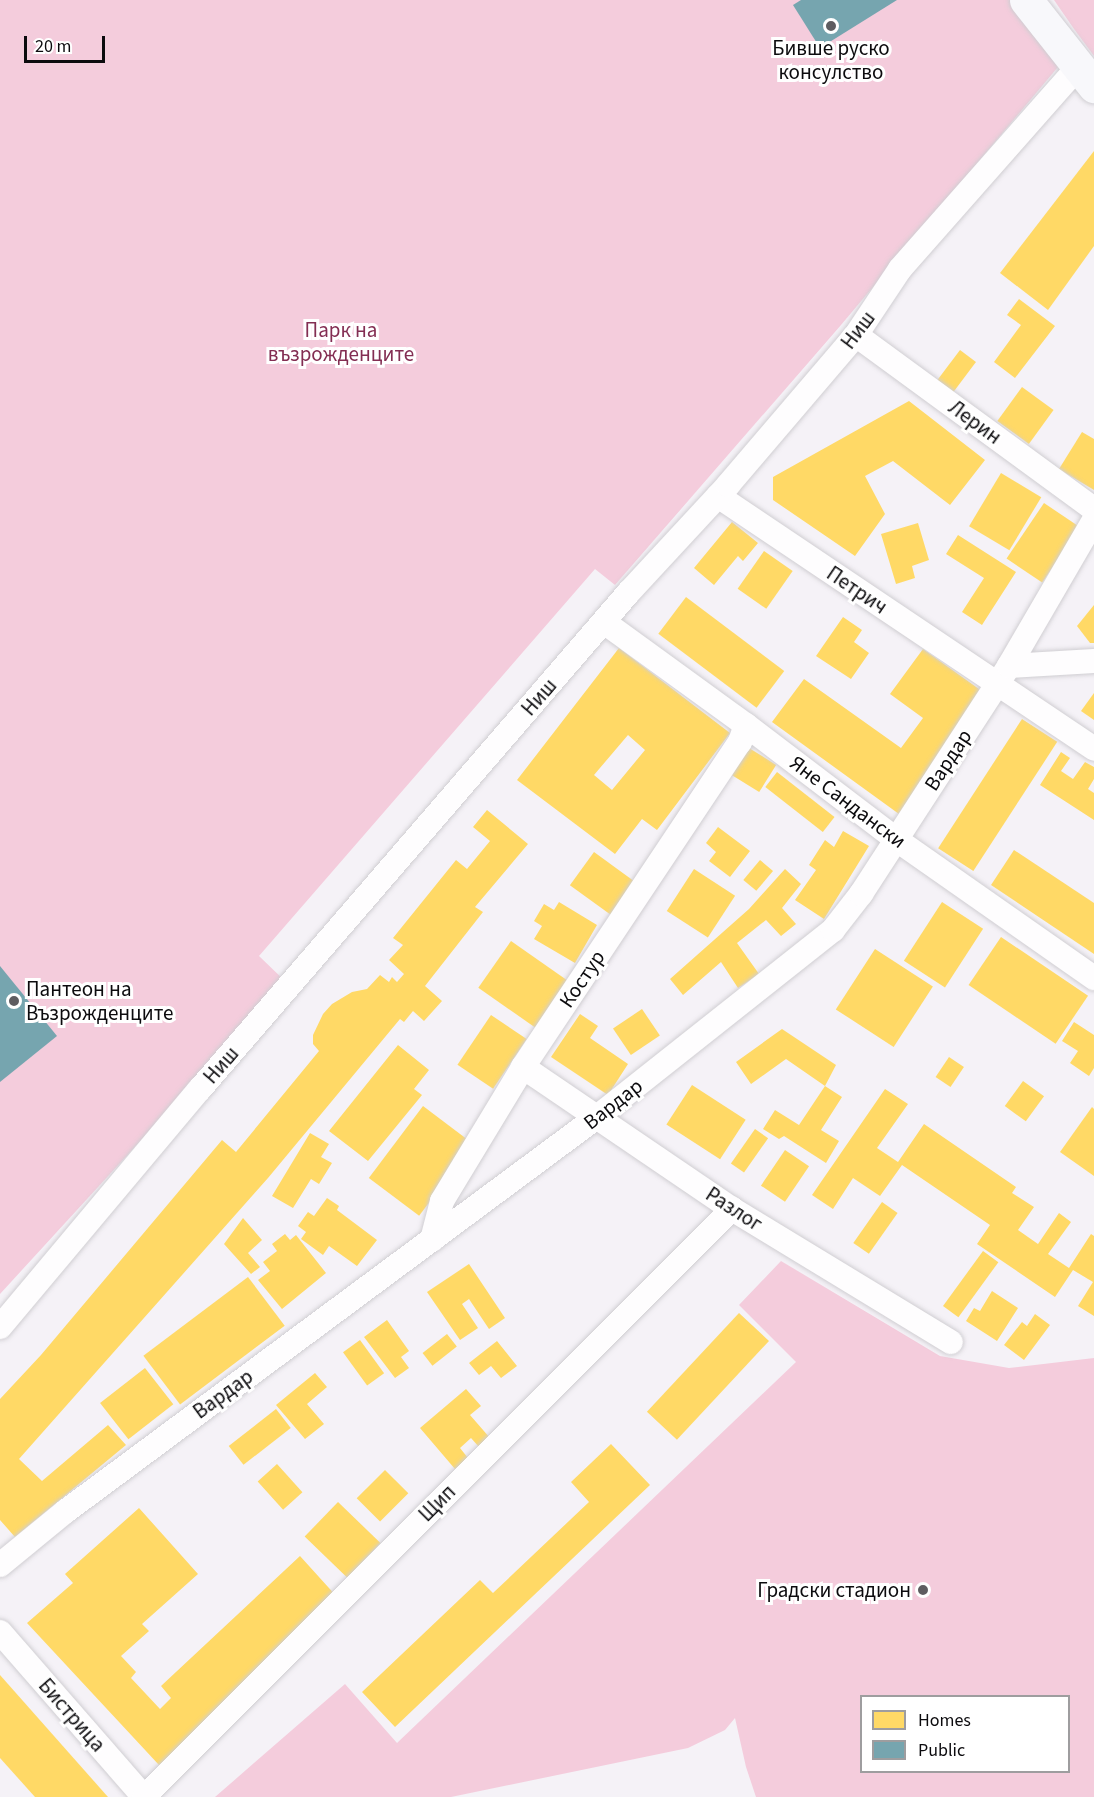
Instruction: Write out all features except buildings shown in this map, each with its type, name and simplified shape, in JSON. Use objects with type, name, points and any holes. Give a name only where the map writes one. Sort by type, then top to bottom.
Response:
[{"type":"street","points":[[1026,0],[1086,76]]},
{"type":"street","name":"Ниш","points":[[0,1327],[200,1089],[604,622],[718,496],[856,336],[900,269],[1086,76]]},
{"type":"street","name":"Лерин","points":[[856,336],[1094,509]]},
{"type":"street","name":"Петрич","points":[[718,496],[1003,675],[1094,749]]},
{"type":"street","name":"Вардар","points":[[0,1565],[76,1504],[597,1117],[832,930],[861,894],[1003,675],[1094,520]]},
{"type":"street","name":"Яне Сандански","points":[[604,622],[746,724],[897,840],[1094,978]]},
{"type":"street","points":[[1003,675],[1094,661]]},
{"type":"street","name":"Костур","points":[[432,1240],[442,1201],[523,1067],[740,742],[746,724]]},
{"type":"street","name":"Разлог","points":[[523,1067],[732,1209],[951,1342]]},
{"type":"street","name":"Щип","points":[[144,1797],[732,1209]]},
{"type":"street","name":"Бистрица","points":[[0,1632],[144,1797]]},
{"type":"green space","name":"Парк на възрожденците","points":[[0,0],[1010,0],[1058,67],[841,325],[615,585],[595,569],[259,956],[286,982],[0,1294]]},
{"type":"green space","points":[[1054,0],[1094,0],[1094,56],[1074,29]]},
{"type":"green space","points":[[781,1261],[940,1356],[1009,1368],[1094,1358],[1094,1797],[756,1797],[746,1767],[735,1718],[725,1730],[688,1748],[451,1797],[215,1797],[345,1684],[397,1743],[796,1362],[739,1305]]},
{"type":"place","name":"Бивше руско консулство","points":[[831,26]]},
{"type":"place","name":"Пантеон на Възрожденците","points":[[14,1001]]},
{"type":"place","name":"Градски стадион","points":[[923,1590]]}]
